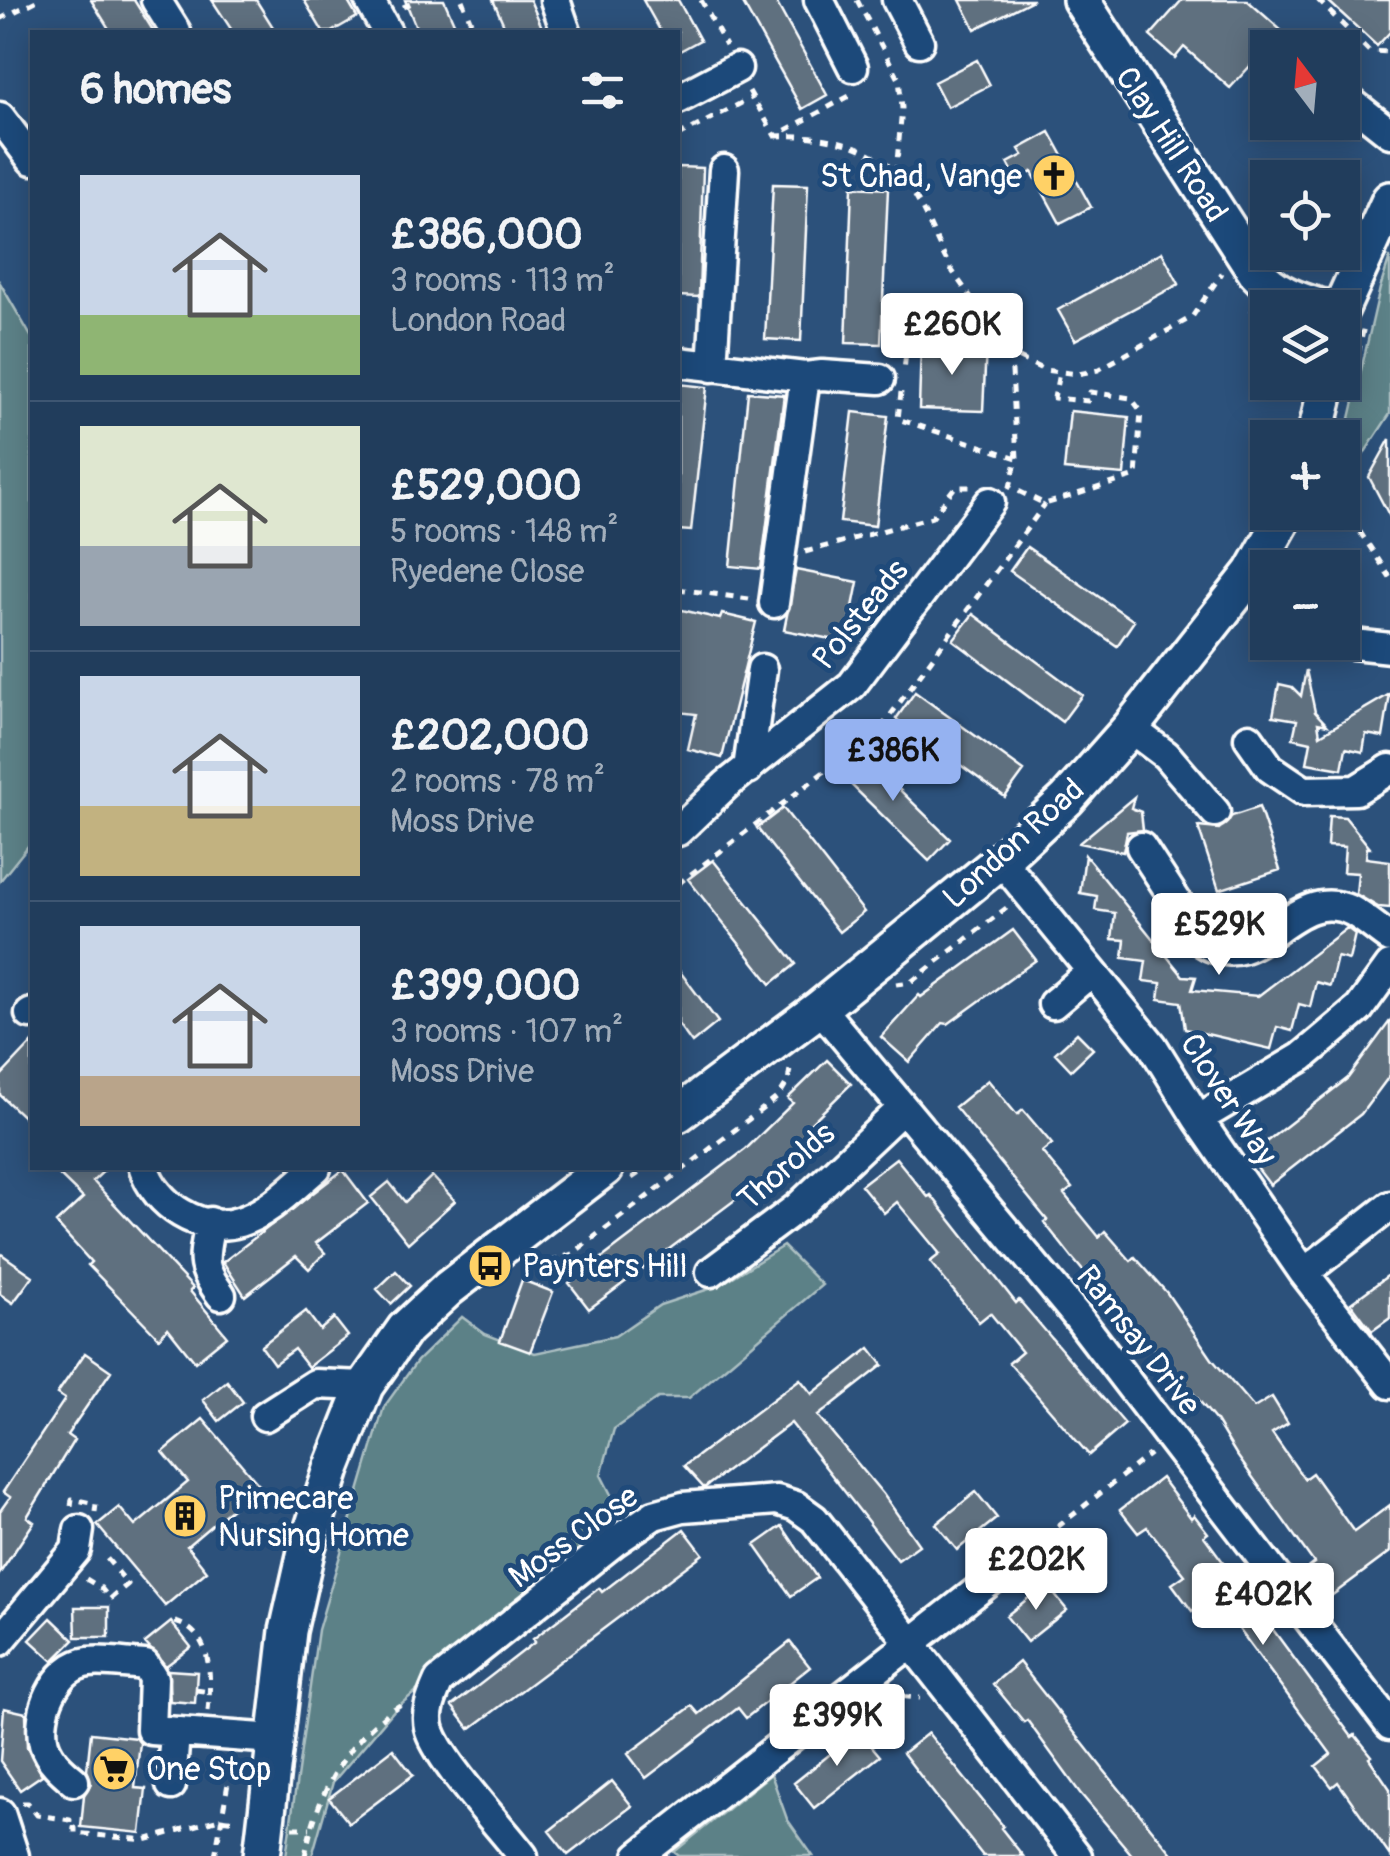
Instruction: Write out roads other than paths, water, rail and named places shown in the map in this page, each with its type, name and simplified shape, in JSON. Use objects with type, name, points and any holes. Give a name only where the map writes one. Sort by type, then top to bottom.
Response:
[{"type":"main road","name":"Clay Hill Road","points":[[1090,3],[1256,272],[1274,290]]},
{"type":"main road","points":[[1360,292],[1390,200]]},
{"type":"main road","name":"London Road","points":[[680,1113],[854,981],[1001,860],[1067,799],[1130,728],[1253,572],[1278,530]]},
{"type":"main road","points":[[265,1840],[288,1631],[306,1547],[365,1386],[404,1329],[449,1288],[606,1173]]},
{"type":"street","points":[[156,0],[175,30]]},
{"type":"street","points":[[369,0],[385,30]]},
{"type":"street","points":[[555,0],[565,30]]},
{"type":"street","points":[[819,0],[850,72]]},
{"type":"street","points":[[897,0],[919,42]]},
{"type":"street","points":[[680,98],[737,68]]},
{"type":"street","points":[[1360,109],[1390,132]]},
{"type":"street","points":[[0,117],[30,157]]},
{"type":"street","points":[[712,367],[724,170]]},
{"type":"street","points":[[680,362],[804,377],[880,380]]},
{"type":"street","points":[[774,603],[804,377]]},
{"type":"street","name":"Polsteads","points":[[680,829],[852,685],[982,495]]},
{"type":"street","points":[[1360,645],[1390,648]]},
{"type":"street","points":[[748,769],[762,669]]},
{"type":"street","points":[[1130,728],[1166,754],[1215,812]]},
{"type":"street","points":[[1249,738],[1270,768],[1304,791],[1356,790],[1390,769]]},
{"type":"street","points":[[1142,847],[1204,942],[1219,952],[1236,953],[1303,910],[1328,907],[1350,910],[1390,938]]},
{"type":"street","name":"Clover Way","points":[[1001,860],[1152,1045],[1198,1120],[1304,1273],[1390,1384]]},
{"type":"street","points":[[1198,1120],[1302,1057],[1358,1009],[1390,966]]},
{"type":"street","points":[[1053,1004],[1091,972]]},
{"type":"street","name":"Ramsay Drive","points":[[820,1008],[1076,1314],[1390,1725]]},
{"type":"street","name":"Thorolds","points":[[711,1272],[798,1207],[903,1108]]},
{"type":"street","points":[[145,1170],[148,1181],[178,1212],[210,1222],[238,1222],[270,1207],[314,1170]]},
{"type":"street","points":[[1304,1273],[1390,1206]]},
{"type":"street","points":[[210,1222],[203,1261],[205,1274],[220,1295]]},
{"type":"street","points":[[266,1416],[315,1384],[365,1386]]},
{"type":"street","name":"Moss Close","points":[[523,1856],[436,1745],[428,1722],[439,1681],[614,1542],[654,1515],[683,1507],[777,1500],[796,1506],[814,1520],[1077,1856]]},
{"type":"street","points":[[0,1641],[76,1550],[79,1530]]},
{"type":"street","points":[[639,1856],[1027,1552]]},
{"type":"street","points":[[74,1781],[55,1764],[43,1743],[45,1718],[57,1680],[87,1662],[144,1665],[153,1678],[151,1730],[276,1739]]},
{"type":"street","points":[[171,1785],[175,1733]]},
{"type":"street","points":[[5,1808],[14,1856]]},
{"type":"place","name":"St Chad, Vange","points":[[1054,176]]},
{"type":"place","name":"Paynters Hill","points":[[490,1266]]},
{"type":"place","name":"Primecare Nursing Home","points":[[185,1516]]},
{"type":"place","name":"One Stop","points":[[114,1769]]}]
